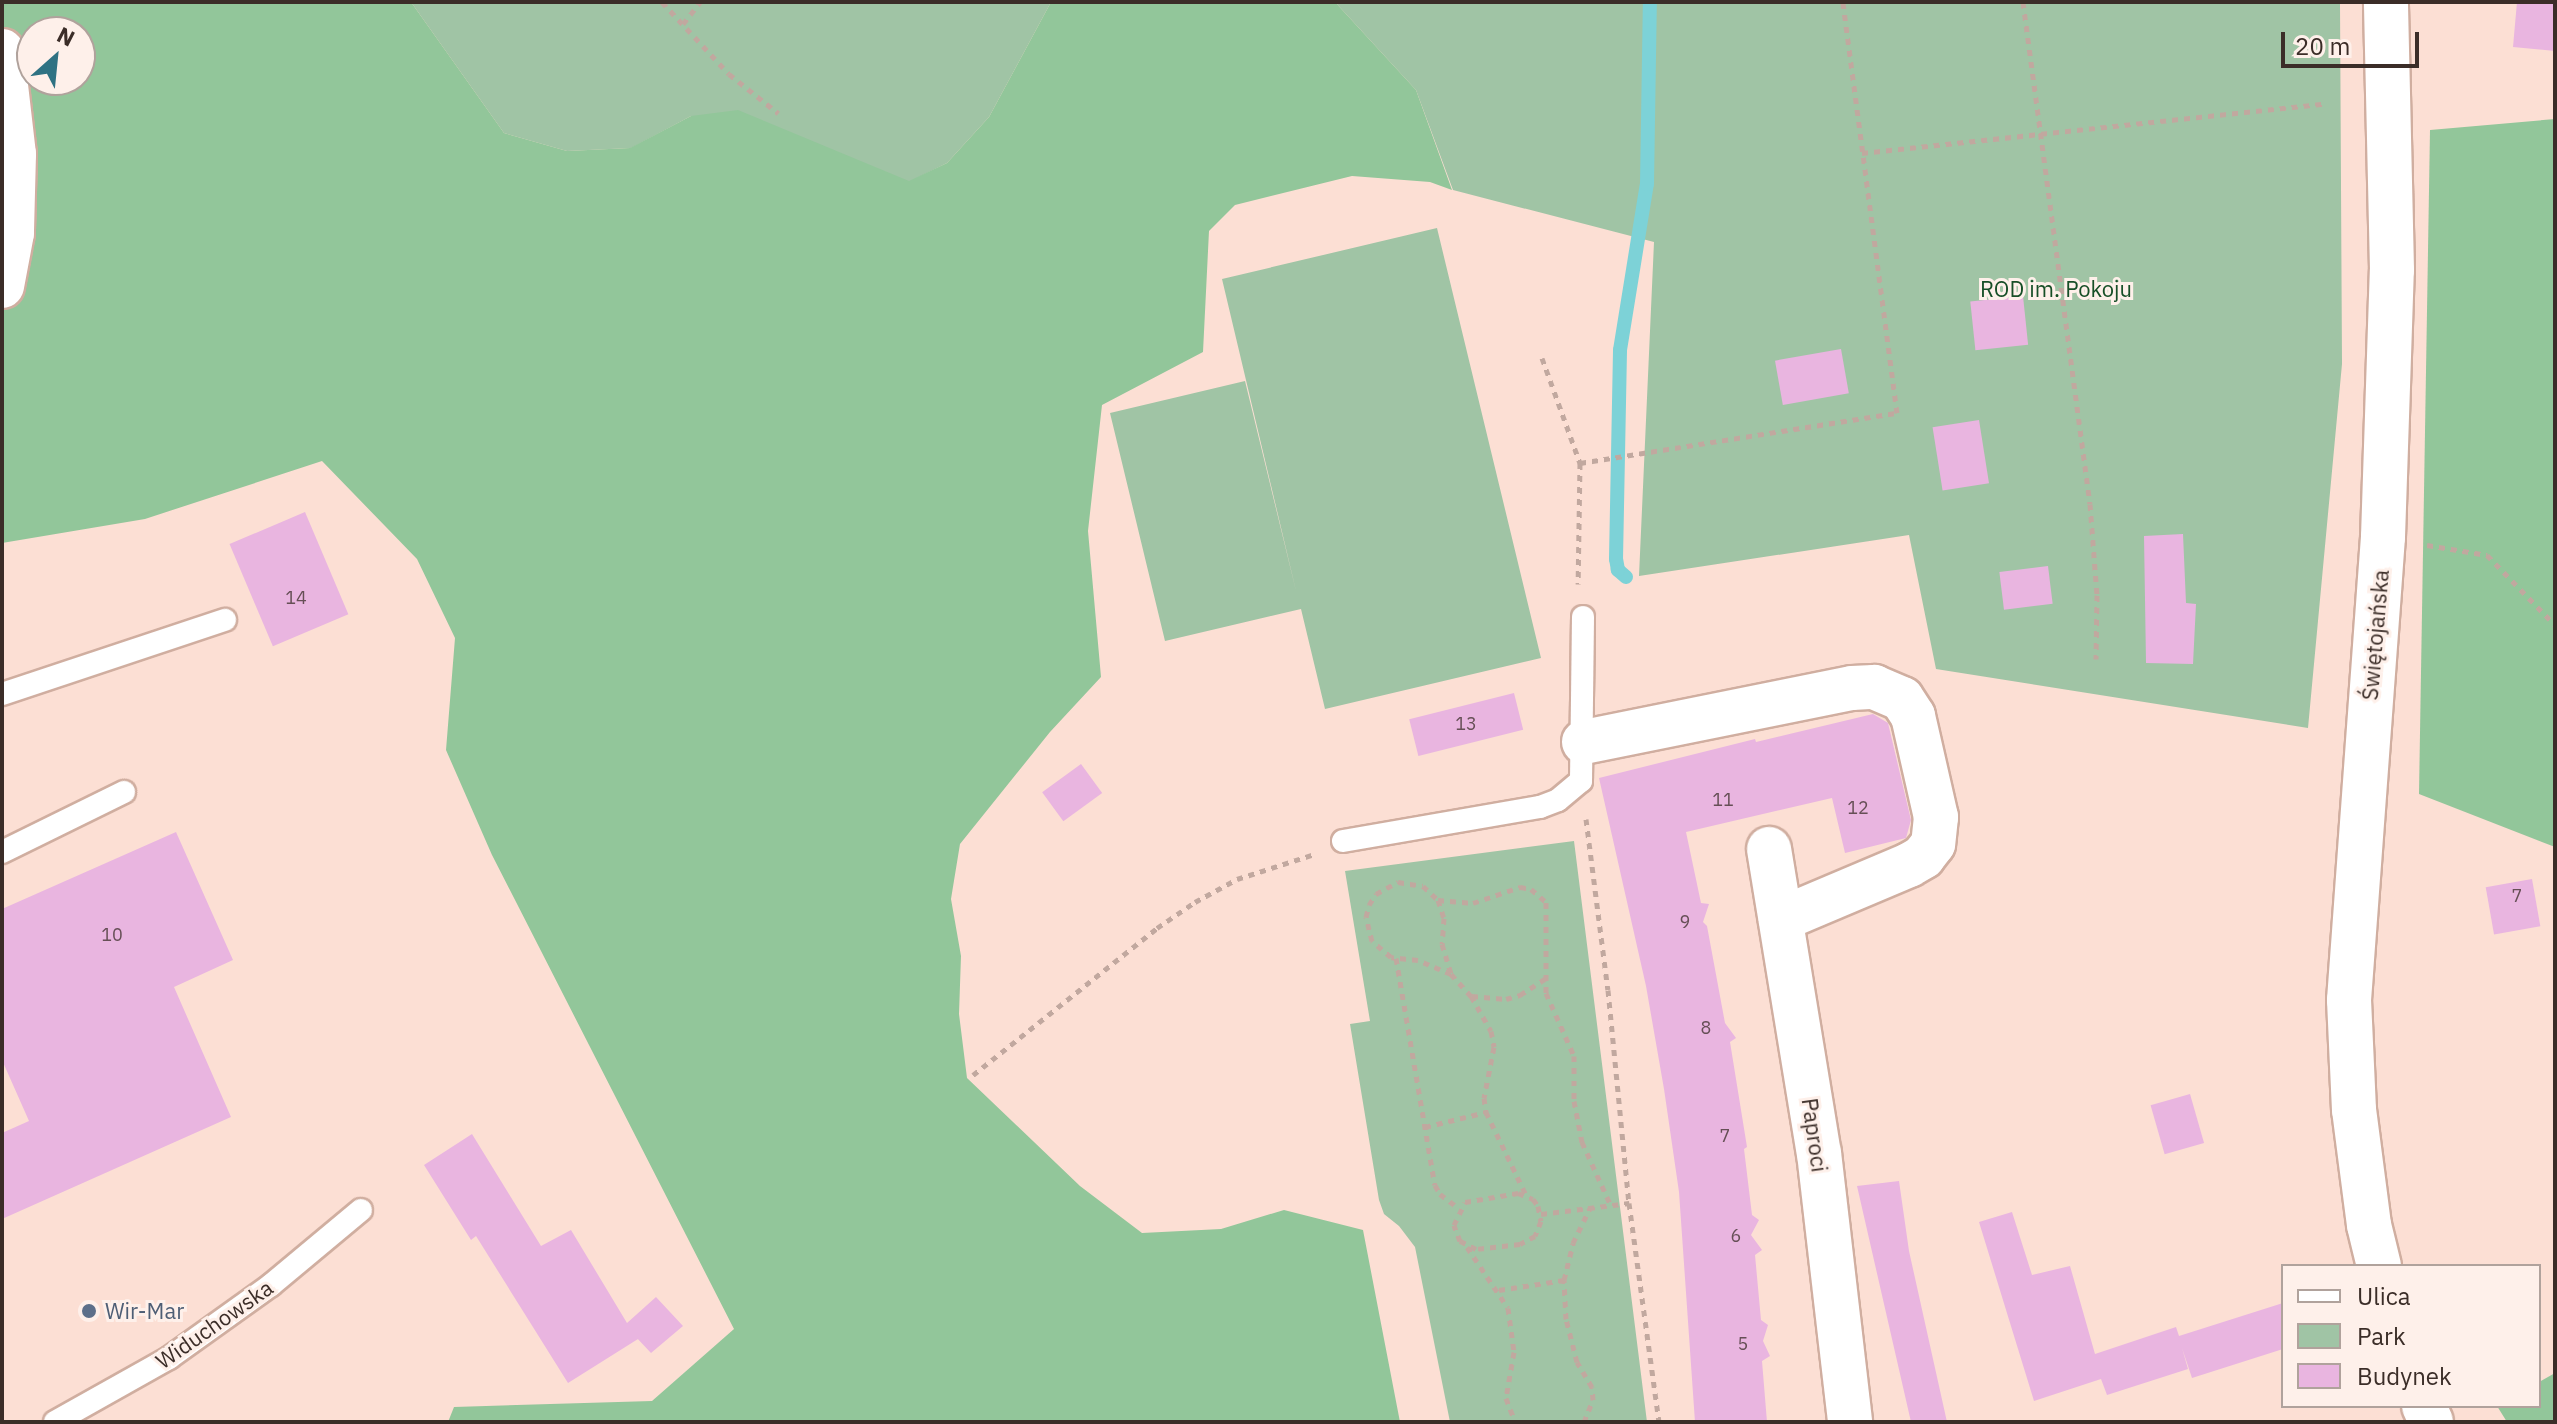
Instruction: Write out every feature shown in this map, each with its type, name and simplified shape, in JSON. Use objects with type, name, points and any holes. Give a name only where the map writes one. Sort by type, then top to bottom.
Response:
[{"type":"street","name":"Świętojańska","points":[[2379,1264],[2369,1225],[2354,1110],[2349,1000],[2383,537],[2392,270],[2386,2]]},
{"type":"street","points":[[2,51],[14,154],[12,233],[2,286]]},
{"type":"street","points":[[1583,762],[1852,688],[1874,687],[1902,699],[1913,716],[1936,817],[1933,844],[1923,857],[1909,865],[1781,919]]},
{"type":"street","name":"Paproci","points":[[1769,849],[1819,1153],[1850,1422]]},
{"type":"lane","points":[[1343,841],[1540,807],[1558,800],[1583,762],[1583,617]]},
{"type":"lane","points":[[2,694],[225,620]]},
{"type":"lane","points":[[2,852],[124,792]]},
{"type":"lane","name":"Widuchowska","points":[[55,1422],[169,1358],[271,1285],[361,1210]]},
{"type":"path","points":[[662,2],[729,74],[778,113]]},
{"type":"path","points":[[683,24],[700,2]]},
{"type":"path","points":[[1580,463],[1897,413],[1843,2]]},
{"type":"path","points":[[2023,2],[2090,504],[2097,595],[2096,659]]},
{"type":"path","points":[[1862,153],[2323,104]]},
{"type":"path","points":[[1542,358],[1580,463],[1581,510],[1575,570],[1583,617]]},
{"type":"path","points":[[2383,537],[2487,555],[2555,625]]},
{"type":"path","points":[[1583,762],[1629,1203],[1659,1422]]},
{"type":"path","points":[[973,1075],[1157,928],[1195,902],[1237,879],[1300,861],[1343,841]]},
{"type":"path","points":[[1451,974],[1442,944],[1444,918],[1438,900],[1423,886],[1410,882],[1398,882],[1376,894],[1366,917],[1367,930],[1380,951],[1396,958],[1418,960],[1451,974],[1484,1015],[1494,1047],[1484,1098],[1486,1112],[1526,1195],[1541,1214],[1539,1230],[1528,1241],[1476,1249],[1467,1247]]},
{"type":"path","points":[[1438,900],[1473,903],[1520,887],[1539,894],[1548,911],[1546,978],[1551,1010],[1574,1056],[1574,1101],[1588,1163],[1611,1206]]},
{"type":"path","points":[[1396,958],[1435,1185],[1440,1194],[1457,1207]]},
{"type":"path","points":[[1471,996],[1506,999],[1532,989],[1546,978]]},
{"type":"path","points":[[1425,1127],[1486,1112]]},
{"type":"path","points":[[1515,1422],[1506,1398],[1514,1352],[1512,1327],[1499,1290],[1460,1241],[1454,1225],[1465,1202],[1526,1195]]},
{"type":"path","points":[[1541,1214],[1629,1203]]},
{"type":"path","points":[[1585,1422],[1593,1400],[1592,1387],[1574,1351],[1566,1319],[1564,1280],[1573,1243],[1590,1208]]},
{"type":"path","points":[[1499,1290],[1564,1280]]},
{"type":"green space","points":[[2,2],[411,2],[504,133],[567,151],[630,148],[691,116],[738,110],[909,181],[947,163],[989,117],[1051,2],[1335,2],[1416,90],[1452,190],[1430,182],[1352,176],[1235,205],[1209,231],[1203,352],[1102,405],[1088,531],[1101,677],[1050,732],[960,844],[951,899],[961,956],[959,1014],[967,1078],[1080,1186],[1142,1233],[1221,1229],[1284,1210],[1363,1230],[1400,1422],[448,1422],[454,1407],[652,1401],[734,1329],[492,855],[446,750],[455,638],[417,559],[322,461],[145,519],[2,543]]},
{"type":"green space","points":[[411,2],[1051,2],[989,117],[947,163],[909,182],[851,159],[691,116],[631,148],[567,151],[504,133]]},
{"type":"green space","name":"ROD im. Pokoju","points":[[1335,2],[2340,2],[2342,364],[2308,728],[1936,669],[1909,535],[1639,576],[1654,242],[1453,190],[1416,90]]},
{"type":"green space","points":[[2555,119],[2555,847],[2419,794],[2430,130]]},
{"type":"green space","points":[[1437,228],[1541,658],[1325,709],[1301,609],[1165,641],[1110,413],[1245,381],[1297,595],[1222,279]]},
{"type":"green space","points":[[1574,841],[1647,1422],[1450,1422],[1415,1247],[1399,1226],[1384,1214],[1379,1200],[1350,1024],[1370,1021],[1345,871]]},
{"type":"green space","points":[[2555,1373],[2555,1422],[2507,1422],[2498,1408],[2541,1408],[2541,1381]]},
{"type":"building","points":[[2517,2],[2555,2],[2555,51],[2513,47]]},
{"type":"building","points":[[2023,296],[2028,345],[1975,350],[1970,302]]},
{"type":"building","points":[[1841,349],[1849,393],[1783,405],[1775,361]]},
{"type":"building","points":[[1979,420],[1989,483],[1943,491],[1933,427]]},
{"type":"building","points":[[305,512],[348,614],[273,646],[230,544]]},
{"type":"building","points":[[2183,534],[2186,603],[2196,604],[2193,664],[2146,663],[2144,536]]},
{"type":"building","points":[[2048,566],[2053,604],[2004,610],[1999,572]]},
{"type":"building","points":[[1514,693],[1523,730],[1418,756],[1409,719]]},
{"type":"building","points":[[1873,714],[1888,723],[1911,820],[1906,838],[1845,853],[1832,798],[1686,832],[1701,903],[1709,904],[1703,922],[1707,926],[1725,1023],[1736,1038],[1730,1042],[1747,1147],[1744,1149],[1752,1215],[1759,1220],[1751,1235],[1762,1250],[1755,1255],[1761,1320],[1768,1325],[1763,1341],[1770,1356],[1762,1361],[1767,1422],[1695,1422],[1679,1192],[1664,1089],[1646,986],[1599,778],[1755,739],[1756,742]]},
{"type":"building","points":[[1081,764],[1102,793],[1063,821],[1042,792]]},
{"type":"building","points":[[176,832],[233,960],[174,987],[231,1117],[2,1219],[2,1133],[29,1121],[2,1060],[2,909]]},
{"type":"building","points":[[2532,879],[2540,926],[2494,934],[2486,887]]},
{"type":"building","points":[[2190,1094],[2204,1143],[2165,1154],[2151,1105]]},
{"type":"building","points":[[472,1134],[541,1246],[571,1230],[627,1323],[656,1297],[683,1326],[651,1353],[638,1339],[568,1383],[476,1236],[471,1240],[424,1165]]},
{"type":"building","points":[[1899,1181],[1909,1251],[1947,1422],[1911,1422],[1857,1186]]},
{"type":"building","points":[[2012,1212],[2032,1275],[2070,1266],[2095,1354],[2176,1327],[2179,1336],[2281,1304],[2281,1350],[2192,1378],[2182,1348],[2188,1369],[2107,1395],[2101,1379],[2034,1401],[1979,1222]]},
{"type":"waterway","points":[[1626,577],[1618,570],[1616,559],[1620,350],[1647,184],[1650,2]]},
{"type":"place","name":"Wir-Mar","points":[[89,1311]]}]
